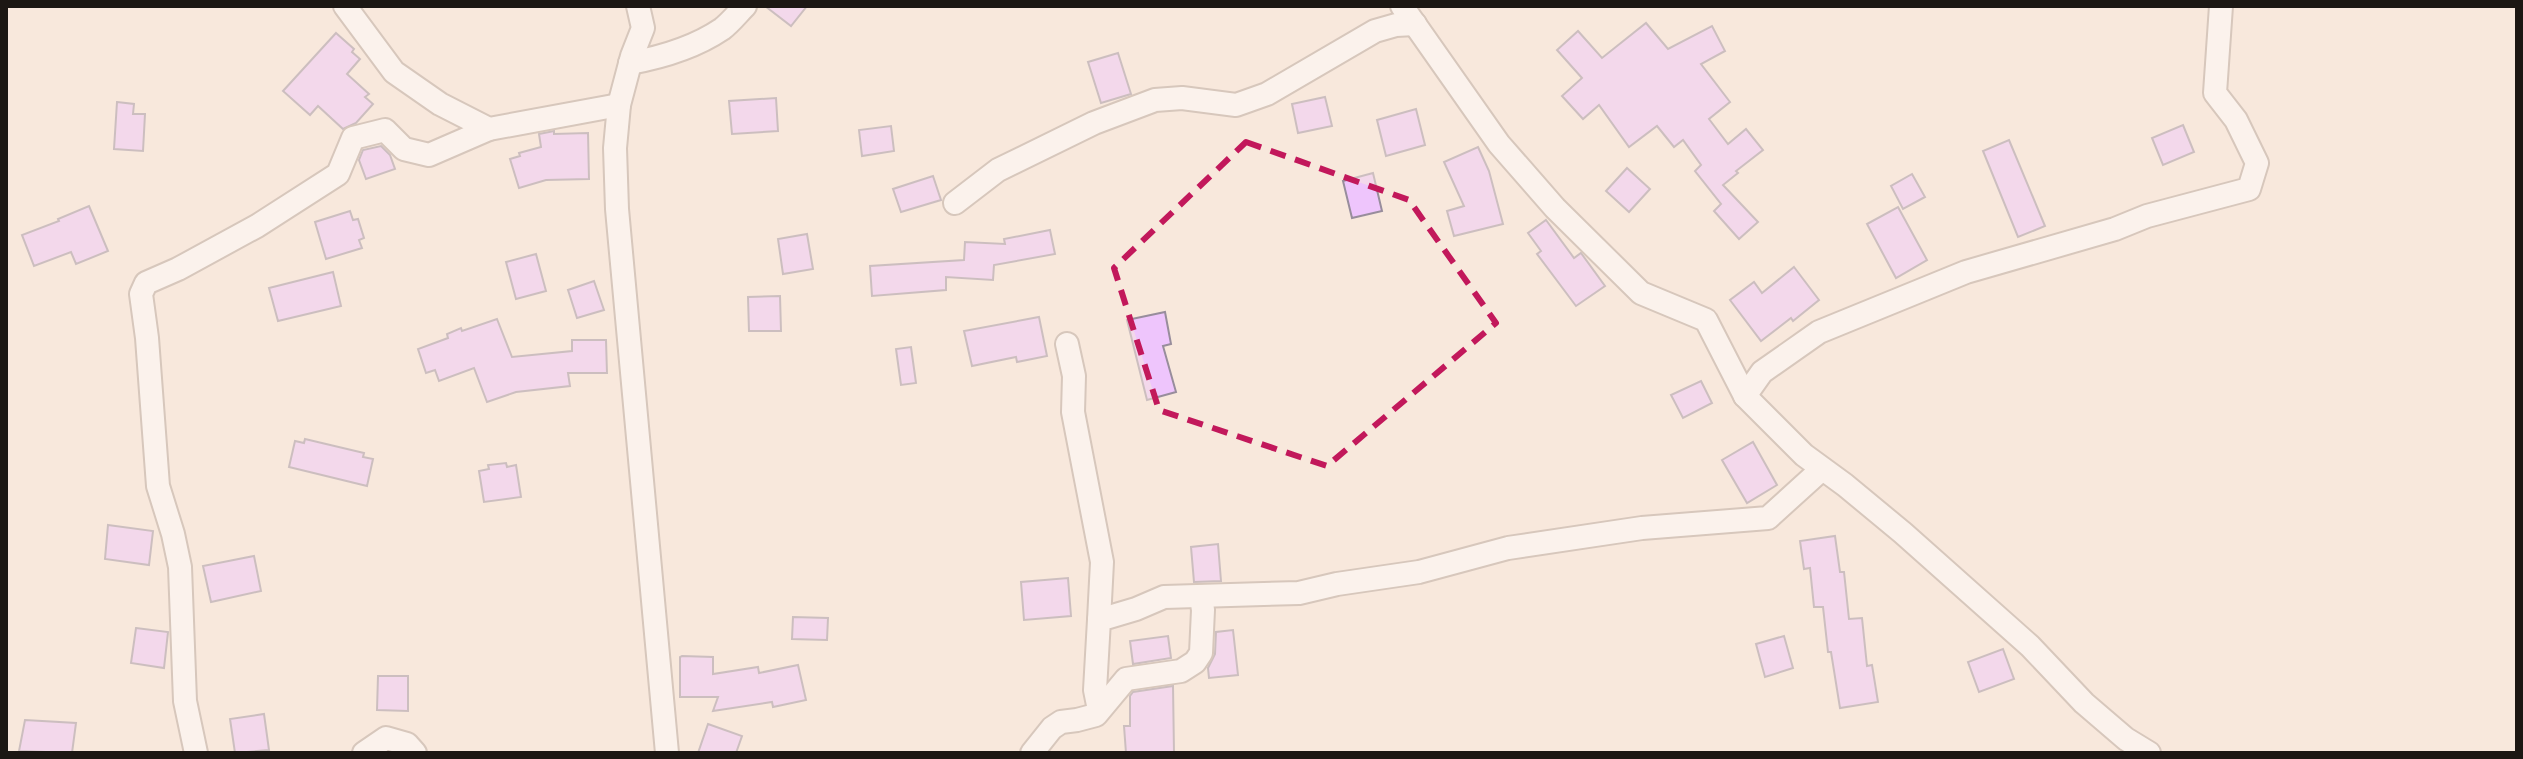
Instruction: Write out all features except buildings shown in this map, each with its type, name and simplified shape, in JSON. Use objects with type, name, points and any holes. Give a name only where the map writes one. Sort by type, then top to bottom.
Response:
[{"type":"street","points":[[345,6],[394,72],[440,104],[489,129]]},
{"type":"street","points":[[638,6],[643,28],[619,105],[615,148],[617,209],[667,753]]},
{"type":"street","points":[[630,63],[689,47],[724,27],[745,6]]},
{"type":"street","points":[[1745,396],[1762,372],[1819,332],[1966,272],[2115,229],[2147,216],[2249,189],[2257,163],[2236,120],[2215,93],[2221,6]]},
{"type":"street","points":[[955,203],[998,170],[1094,123],[1155,100],[1182,98],[1236,105],[1267,94],[1375,31],[1396,25],[1408,15],[1499,144],[1555,208],[1641,293],[1706,320],[1745,396],[1804,455],[1903,533],[2030,646],[2084,703],[2126,739],[2149,753]]},
{"type":"street","points":[[196,753],[185,701],[180,567],[158,486],[141,294],[146,283],[257,226],[338,174],[353,138],[385,130],[404,149],[429,155],[489,129],[619,105]]},
{"type":"street","points":[[1067,344],[1074,376],[1073,412],[1102,562],[1095,690],[1099,710]]},
{"type":"street","points":[[1099,620],[1164,597],[1299,593],[1419,572],[1508,548],[1642,528],[1768,518],[1822,469]]},
{"type":"street","points":[[1032,753],[1052,728],[1061,722],[1096,715],[1126,679],[1181,671],[1195,662],[1201,653],[1201,597]]},
{"type":"street","points":[[364,753],[386,738],[407,744],[415,753]]},
{"type":"highlighted area","points":[[1246,142],[1409,200],[1496,323],[1327,466],[1159,410],[1114,268]]}]
